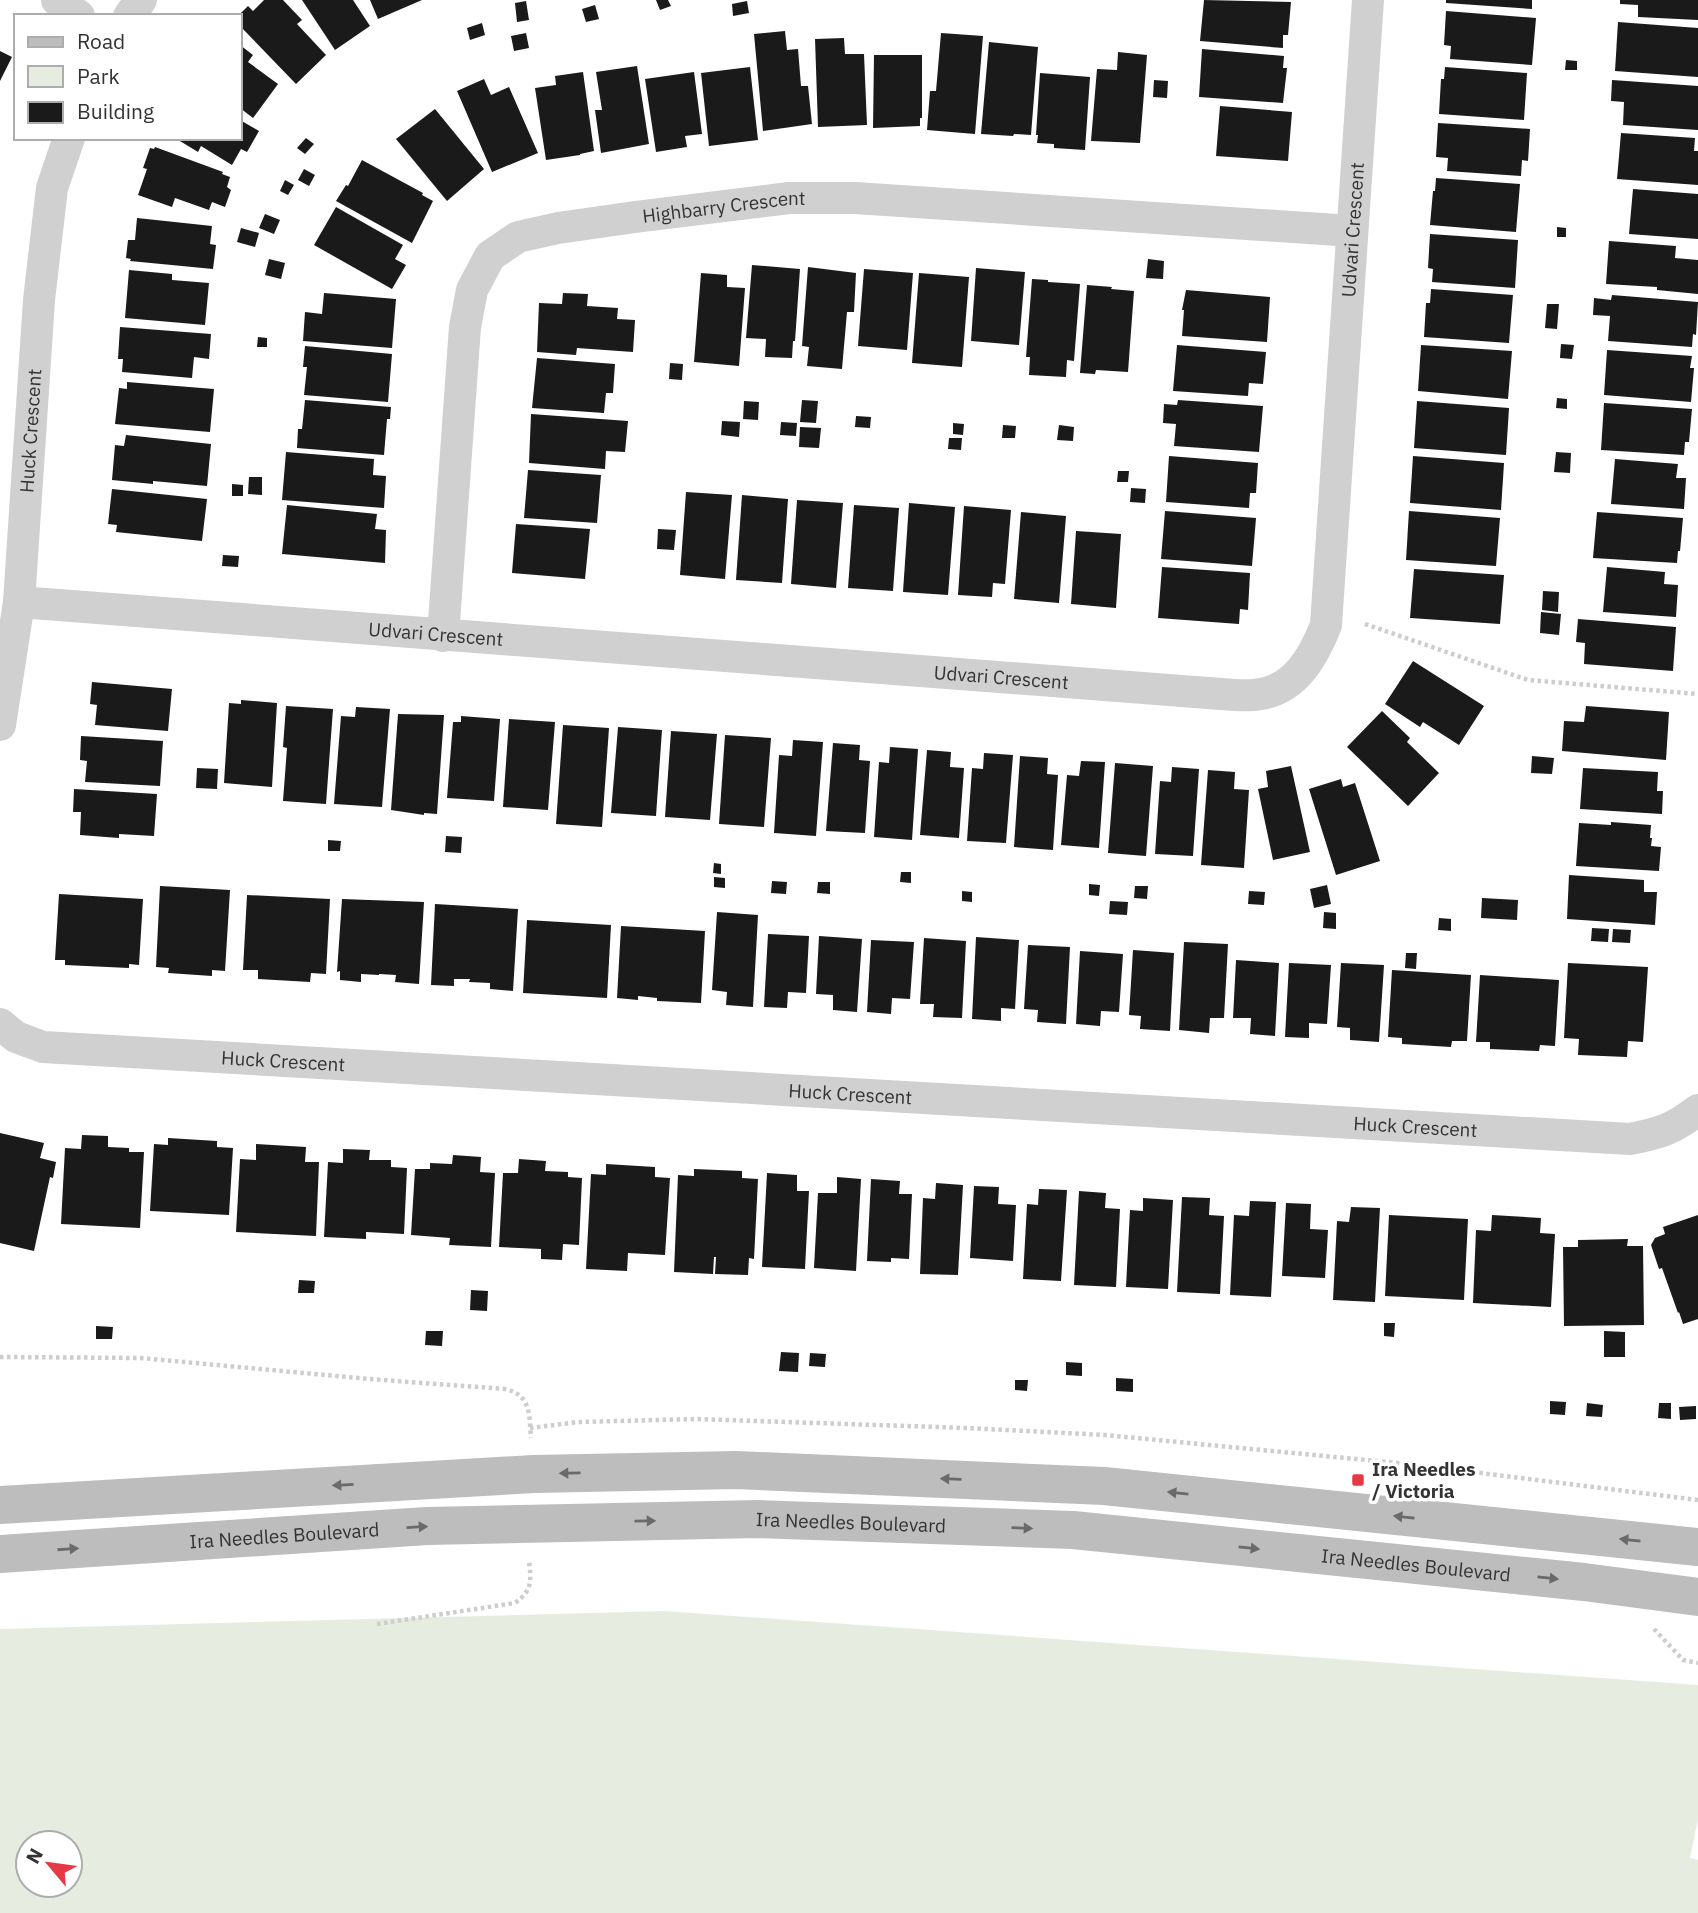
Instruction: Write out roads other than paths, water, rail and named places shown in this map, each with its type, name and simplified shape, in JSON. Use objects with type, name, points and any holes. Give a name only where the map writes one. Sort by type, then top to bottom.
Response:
[{"type":"main road","points":[[0,1505],[534,1474],[736,1470],[1104,1486],[1698,1547]]},
{"type":"main road","name":"Ira Needles Boulevard","points":[[0,1554],[428,1526],[758,1519],[1073,1530],[1556,1579],[1698,1597]]},
{"type":"street","points":[[57,0],[76,14]]},
{"type":"street","name":"Udvari Crescent","points":[[19,602],[1221,694],[1256,695],[1279,688],[1301,671],[1315,651],[1326,625],[1368,0]]},
{"type":"street","name":"Huck Crescent","points":[[0,725],[19,602],[39,299],[52,188],[68,140]]},
{"type":"street","name":"Highbarry Crescent","points":[[443,636],[465,327],[472,290],[490,256],[518,237],[635,216],[776,200],[855,198],[1352,231]]},
{"type":"street","name":"Huck Crescent","points":[[0,1024],[16,1037],[43,1047],[1630,1139],[1661,1133],[1680,1124],[1698,1110]]},
{"type":"place","name":"Ira Needles / Victoria","points":[[1358,1480]]}]
